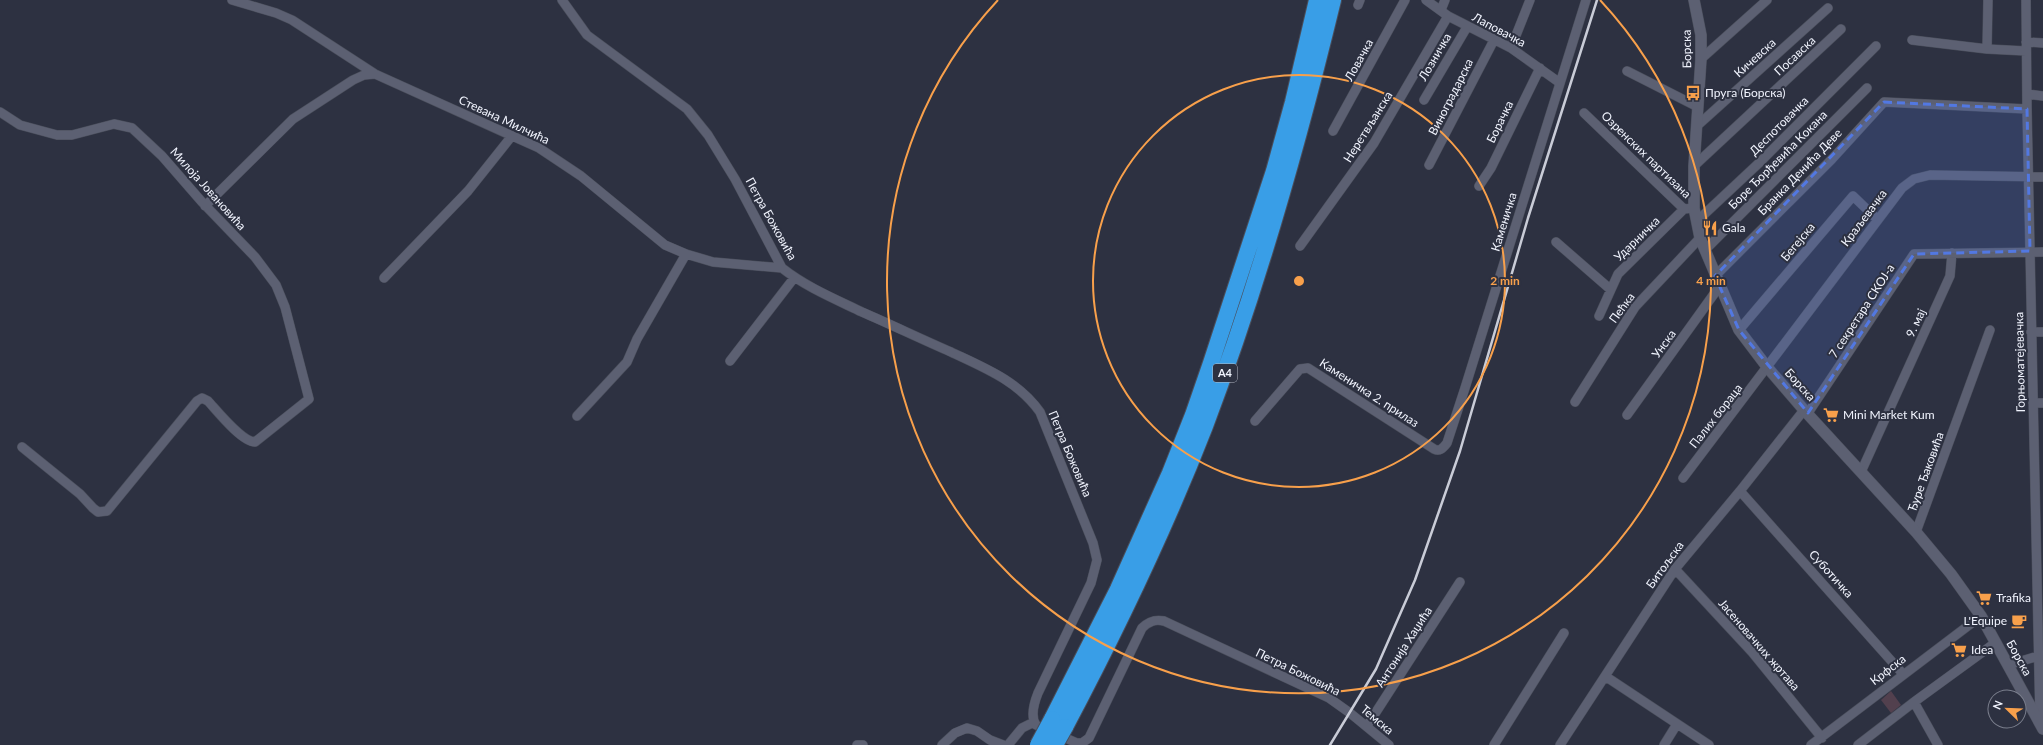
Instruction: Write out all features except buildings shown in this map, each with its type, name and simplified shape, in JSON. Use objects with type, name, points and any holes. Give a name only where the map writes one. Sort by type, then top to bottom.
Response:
[{"type":"highway","name":"A4","points":[[1055,745],[1059,723],[1170,473],[1211,364],[1274,171],[1293,102],[1317,0]]},
{"type":"highway","name":"A4","points":[[1038,745],[1059,723],[1111,638],[1155,545],[1195,452],[1226,368],[1274,222],[1305,114],[1333,0]]},
{"type":"street","name":"Стевана Милчића","points":[[232,0],[276,13],[292,20],[375,74],[511,137],[539,148],[581,176],[665,245],[686,254],[713,262],[782,268]]},
{"type":"street","name":"Петра Божовића","points":[[562,0],[587,34],[687,109],[708,135],[735,179],[782,268],[794,278],[828,296],[988,369],[1014,385],[1030,398],[1040,412],[1093,543],[1097,560],[1091,583],[1038,693],[1033,711],[1034,722],[1040,727],[1077,743],[1082,743],[1089,738],[1142,628],[1152,621],[1158,620],[1164,621],[1329,698],[1350,713]]},
{"type":"street","name":"Ловачка","points":[[1333,131],[1405,0]]},
{"type":"street","name":"Лаповачка","points":[[1426,0],[1467,27],[1511,48],[1560,83]]},
{"type":"street","name":"Неретвљанска","points":[[1300,246],[1374,143],[1444,13],[1445,0]]},
{"type":"street","points":[[1511,48],[1530,0]]},
{"type":"street","name":"Каменичка","points":[[1443,449],[1447,443],[1465,388],[1586,0]]},
{"type":"street","name":"Борска","points":[[1694,0],[1701,35],[1701,59],[1698,125],[1689,209],[1697,221],[1700,238],[1719,287],[1739,330],[1767,367],[1952,574],[1981,616],[2041,726]]},
{"type":"street","points":[[1701,59],[1767,0]]},
{"type":"street","points":[[1987,49],[1988,0]]},
{"type":"street","name":"Горњоматејевачка","points":[[2026,0],[2031,332],[2033,403],[2039,504],[2040,607],[2038,656],[2041,726]]},
{"type":"street","name":"Кичевска","points":[[1698,125],[1828,8]]},
{"type":"street","name":"Лозничка","points":[[1424,100],[1467,27]]},
{"type":"street","name":"Посавска","points":[[1694,166],[1841,29]]},
{"type":"street","name":"Виноградарска","points":[[1429,165],[1494,40]]},
{"type":"street","points":[[1912,40],[1987,49],[2026,47],[2043,43]]},
{"type":"street","name":"Деспотовачка","points":[[1697,221],[1760,163],[1876,46]]},
{"type":"street","name":"Борачка","points":[[1479,186],[1491,168],[1540,68]]},
{"type":"street","points":[[1627,71],[1698,107]]},
{"type":"street","points":[[205,206],[293,119],[354,80],[364,75],[375,74]]},
{"type":"street","name":"Боре Ђорђевића Кокана","points":[[1705,250],[1867,88]]},
{"type":"street","points":[[2027,94],[2043,96]]},
{"type":"street","name":"Бранка Денића Деве","points":[[1715,276],[1832,159],[1884,102],[2027,110]]},
{"type":"street","name":"Милоја Јовановића","points":[[0,112],[20,125],[57,135],[72,135],[114,124],[132,128],[162,156],[205,206],[255,257],[276,285],[285,307],[309,399],[255,442],[249,442],[202,398],[197,401],[107,512],[98,512],[80,494],[22,447]]},
{"type":"street","name":"Озренских партизана","points":[[1584,113],[1689,209]]},
{"type":"street","points":[[384,278],[468,191],[511,137]]},
{"type":"street","name":"Краљевачка","points":[[1767,367],[1902,188],[1914,179],[1930,175],[2029,178],[2043,177]]},
{"type":"street","name":"Бегејска","points":[[1739,330],[1853,196],[1878,220]]},
{"type":"street","name":"Ударничка","points":[[1599,316],[1618,274],[1689,209]]},
{"type":"street","name":"Пећка","points":[[1575,402],[1635,307],[1700,238]]},
{"type":"street","points":[[1556,242],[1610,289]]},
{"type":"street","points":[[1952,253],[2043,252]]},
{"type":"street","name":"7 секретара СКОЈ-а","points":[[1806,411],[1914,254],[1952,253]]},
{"type":"street","name":"9. мај","points":[[1861,472],[1950,276],[1952,253]]},
{"type":"street","points":[[577,416],[627,362],[637,339],[686,254]]},
{"type":"street","points":[[730,361],[794,278]]},
{"type":"street","name":"Унска","points":[[1627,415],[1719,287]]},
{"type":"street","name":"Ђуре Ђаковића","points":[[1916,532],[1990,330]]},
{"type":"street","points":[[2031,332],[2043,332]]},
{"type":"street","name":"Палих бораца","points":[[1683,478],[1767,367]]},
{"type":"street","name":"Каменичка 2. прилаз","points":[[1255,421],[1300,369],[1308,368],[1434,449],[1443,449]]},
{"type":"street","points":[[2033,403],[2043,403]]},
{"type":"street","name":"Битољска","points":[[1560,745],[1675,569],[1806,411]]},
{"type":"street","name":"Суботичка","points":[[1740,491],[1903,674]]},
{"type":"street","name":"Јасеновачких жртава","points":[[1675,569],[1752,652],[1822,738]]},
{"type":"street","name":"Антонија Хаџића","points":[[1367,726],[1460,582]]},
{"type":"street","name":"Крфска","points":[[1811,745],[1981,616]]},
{"type":"street","points":[[1494,745],[1564,633]]},
{"type":"street","points":[[1858,745],[1995,643]]},
{"type":"street","points":[[2008,665],[2038,656]]},
{"type":"street","points":[[1605,676],[1709,745]]},
{"type":"street","points":[[1914,702],[1938,745]]},
{"type":"street","name":"Темска","points":[[1350,713],[1389,745]]},
{"type":"street","points":[[1008,745],[1022,728],[1034,722]]},
{"type":"street","points":[[1664,745],[1677,724]]},
{"type":"street","points":[[942,745],[967,728],[977,730],[990,740],[1003,745]]},
{"type":"street","points":[[856,745],[863,745]]},
{"type":"highlighted area","points":[[1884,102],[2027,109],[2030,251],[1914,254],[1808,413],[1739,330],[1715,276]]},
{"type":"shaded area","points":[[1891,691],[1901,705],[1891,713],[1881,700]]},
{"type":"railway","points":[[1330,745],[1376,669],[1415,580],[1460,451],[1528,218],[1597,0]]},
{"type":"place","name":"Пруга (Борска)","points":[[1693,93]]},
{"type":"place","name":"Gala","points":[[1710,228]]},
{"type":"place","name":"Mini Market Kum","points":[[1831,415]]},
{"type":"place","name":"Trafika","points":[[1984,598]]},
{"type":"place","name":"L'Equipe","points":[[2019,621]]},
{"type":"place","name":"Idea","points":[[1959,650]]}]
